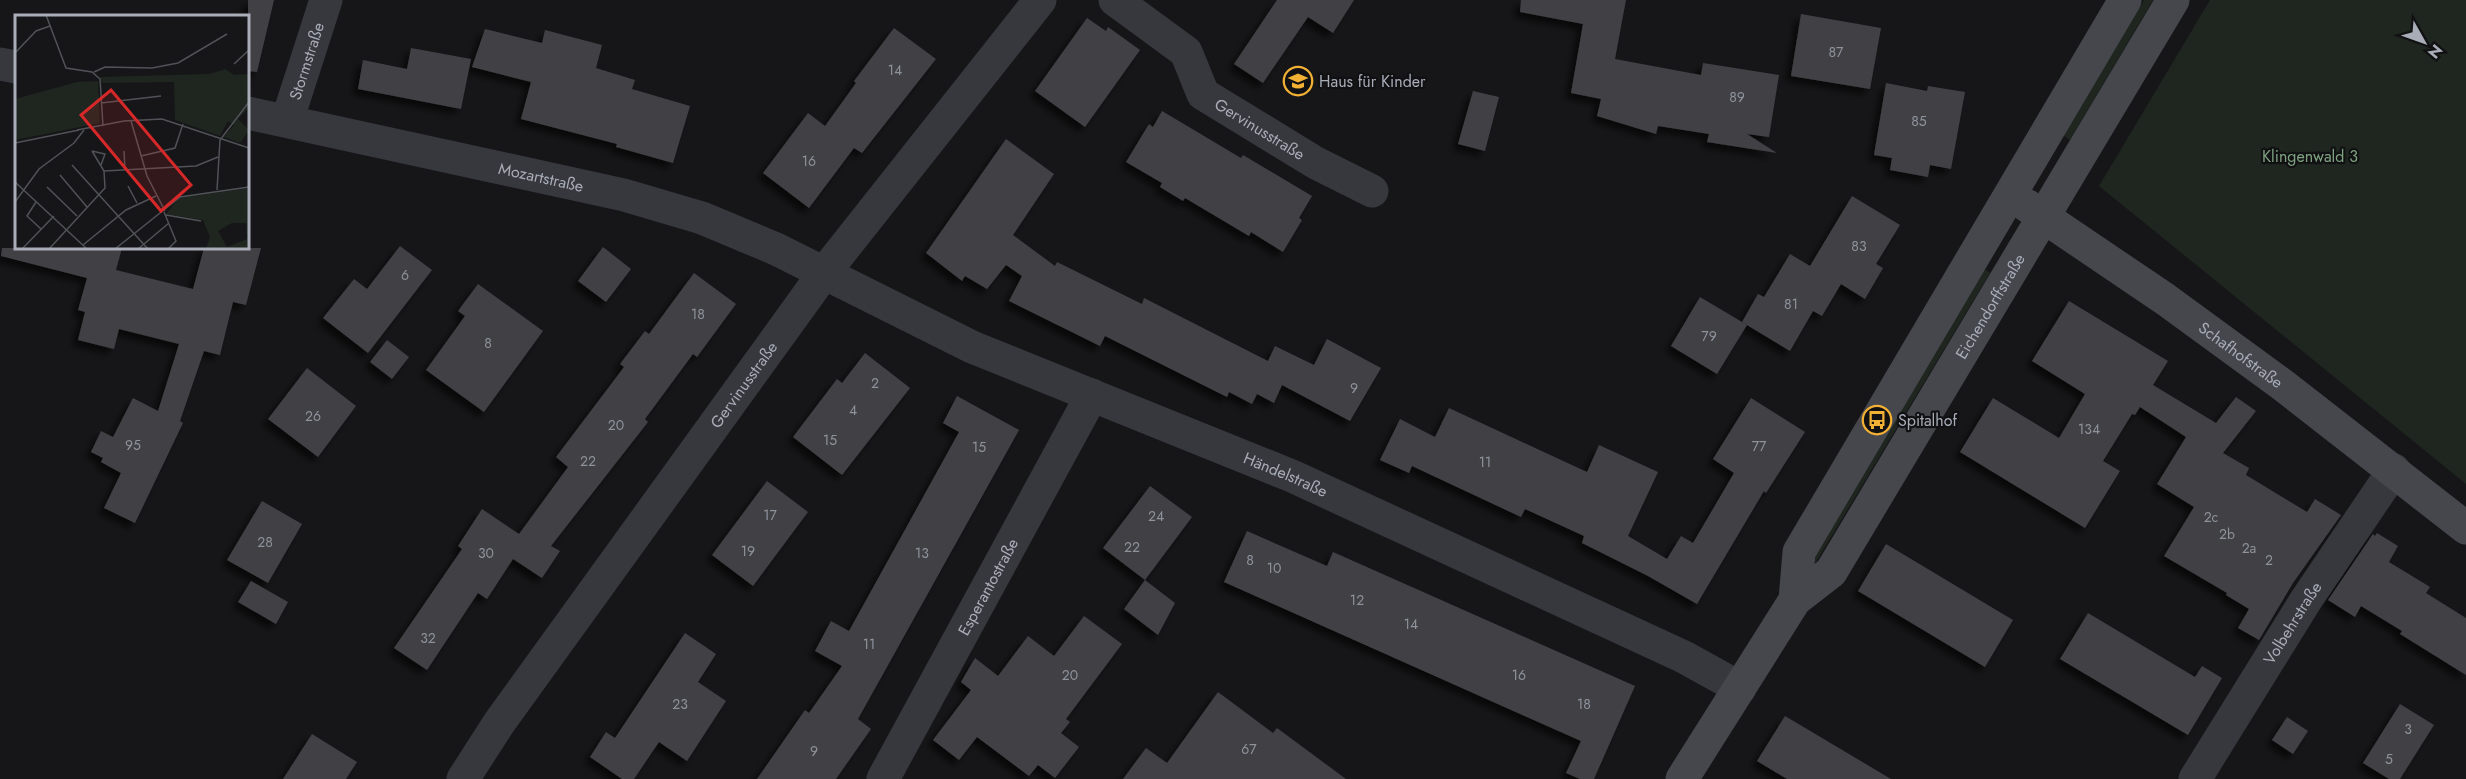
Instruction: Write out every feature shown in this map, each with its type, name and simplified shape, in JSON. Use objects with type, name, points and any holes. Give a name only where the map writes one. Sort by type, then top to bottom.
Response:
[{"type":"street","name":"Stormstraße","points":[[287,121],[326,0]]},
{"type":"street","name":"Gervinusstraße","points":[[463,779],[499,723],[824,273],[1040,0]]},
{"type":"street","name":"Gervinusstraße","points":[[1115,0],[1186,52],[1203,94],[1316,163],[1372,191]]},
{"type":"street","name":"Eichendorffstraße","points":[[1795,600],[1799,552],[2125,0]]},
{"type":"street","name":"Eichendorffstraße","points":[[1682,779],[1795,600],[1831,572],[2173,0]]},
{"type":"street","points":[[0,64],[15,67]]},
{"type":"street","name":"Mozartstraße","points":[[249,113],[624,195],[702,218],[776,249],[824,273]]},
{"type":"street","name":"Schafhofstraße","points":[[2009,195],[2165,299],[2394,470],[2466,528]]},
{"type":"street","name":"Händelstraße","points":[[824,273],[972,347],[1292,476],[1684,657],[1740,688]]},
{"type":"street","name":"Esperantostraße","points":[[883,779],[1092,395]]},
{"type":"street","name":"Volbehrstraße","points":[[2195,779],[2306,600],[2394,470]]},
{"type":"green space","points":[[2144,0],[2153,0],[2070,140],[2063,135]]},
{"type":"green space","name":"Klingenwald 3","points":[[2210,0],[2466,0],[2466,484],[2099,186]]},
{"type":"green space","points":[[1983,268],[1990,273],[1816,562],[1812,564],[1809,558]]},
{"type":"building","points":[[248,0],[274,0],[257,72],[249,71]]},
{"type":"building","points":[[1277,0],[1354,0],[1333,33],[1308,17],[1263,83],[1234,64]]},
{"type":"building","points":[[1521,0],[1626,0],[1615,59],[1701,75],[1703,63],[1779,75],[1769,137],[1747,134],[1777,153],[1707,142],[1709,134],[1658,126],[1656,134],[1597,116],[1601,99],[1571,93],[1583,24],[1520,12]]},
{"type":"building","points":[[1801,14],[1881,28],[1870,89],[1791,76]]},
{"type":"building","points":[[1087,18],[1106,31],[1108,27],[1140,50],[1085,127],[1035,91]]},
{"type":"building","points":[[894,28],[936,59],[862,153],[854,148],[809,208],[763,173],[808,113],[825,126],[856,83],[854,81]]},
{"type":"building","points":[[485,29],[542,43],[545,30],[602,45],[596,68],[635,80],[632,89],[690,106],[673,163],[616,147],[617,144],[521,119],[531,82],[472,67]]},
{"type":"building","points":[[411,48],[471,59],[461,109],[358,89],[363,60],[407,69]]},
{"type":"building","points":[[1886,83],[1927,91],[1928,86],[1965,92],[1951,169],[1930,165],[1928,177],[1890,170],[1892,158],[1874,155]]},
{"type":"building","points":[[1473,91],[1499,97],[1485,151],[1458,144]]},
{"type":"building","points":[[1162,111],[1241,158],[1243,155],[1312,196],[1299,218],[1302,220],[1283,252],[1251,232],[1249,236],[1185,198],[1183,201],[1160,187],[1162,183],[1126,162],[1149,124],[1153,127]]},
{"type":"building","points":[[1006,139],[1054,174],[1013,235],[1055,266],[1057,262],[1142,304],[1144,298],[1268,361],[1275,346],[1314,365],[1327,339],[1381,368],[1350,421],[1282,385],[1274,403],[1257,394],[1252,404],[1229,392],[1227,397],[1105,336],[1100,346],[1009,301],[1022,276],[1006,265],[987,289],[965,276],[962,281],[926,253]]},
{"type":"building","points":[[1852,196],[1900,225],[1876,264],[1883,268],[1865,299],[1841,284],[1822,316],[1813,311],[1790,351],[1742,322],[1758,294],[1764,297],[1790,254],[1810,266]]},
{"type":"building","points":[[400,246],[432,270],[368,353],[323,318],[354,279],[367,289]]},
{"type":"building","points":[[603,247],[631,269],[606,302],[578,281]]},
{"type":"building","points":[[2,248],[122,249],[116,270],[193,289],[204,249],[261,248],[246,305],[233,302],[220,355],[204,351],[180,421],[183,423],[135,523],[104,508],[121,473],[101,462],[103,458],[91,452],[101,431],[113,437],[133,398],[158,411],[179,344],[119,329],[114,349],[78,340],[85,312],[78,310],[87,278],[1,256]]},
{"type":"building","points":[[694,273],[736,304],[697,357],[693,354],[645,419],[648,422],[551,546],[560,551],[542,578],[513,559],[487,599],[478,593],[427,670],[394,648],[462,549],[458,546],[482,509],[519,534],[568,467],[556,457],[624,367],[620,364],[645,331],[649,334]]},
{"type":"building","points":[[478,284],[543,331],[484,412],[426,370],[465,316],[458,311]]},
{"type":"building","points":[[1700,297],[1747,325],[1717,374],[1671,346]]},
{"type":"building","points":[[2069,301],[2168,361],[2153,385],[2216,423],[2236,397],[2256,411],[2223,453],[2249,468],[2246,475],[2307,512],[2315,499],[2341,515],[2293,583],[2259,640],[2238,628],[2249,609],[2226,595],[2227,593],[2164,556],[2194,507],[2157,484],[2186,437],[2140,407],[2135,415],[2132,414],[2103,461],[2120,471],[2085,528],[1960,452],[1993,398],[2059,438],[2085,394],[2032,361]]},
{"type":"building","points":[[387,340],[409,357],[392,379],[370,362]]},
{"type":"building","points":[[865,353],[910,388],[842,475],[793,437],[837,379],[842,383]]},
{"type":"building","points":[[307,368],[356,406],[318,457],[268,419]]},
{"type":"building","points":[[957,396],[1019,430],[858,719],[871,729],[836,779],[757,779],[805,710],[809,713],[842,666],[815,651],[831,621],[849,631],[959,432],[943,423]]},
{"type":"building","points":[[1751,398],[1805,432],[1766,493],[1764,491],[1697,604],[1582,543],[1584,536],[1525,509],[1521,517],[1412,466],[1409,473],[1380,460],[1400,419],[1435,437],[1449,408],[1587,472],[1599,445],[1658,472],[1628,536],[1667,559],[1681,536],[1693,543],[1734,473],[1713,459]]},
{"type":"building","points":[[767,481],[808,512],[753,586],[712,555]]},
{"type":"building","points":[[1150,486],[1192,517],[1145,580],[1103,548]]},
{"type":"building","points":[[262,501],[302,524],[268,583],[227,560]]},
{"type":"building","points":[[1247,531],[1327,566],[1333,552],[1635,686],[1594,779],[1580,779],[1566,773],[1581,741],[1224,582]]},
{"type":"building","points":[[2377,533],[2398,546],[2389,562],[2430,587],[2426,593],[2466,618],[2466,675],[2400,634],[2402,631],[2361,606],[2355,617],[2328,600],[2373,534],[2375,536]]},
{"type":"building","points":[[1886,544],[2013,620],[1985,667],[1858,591]]},
{"type":"building","points":[[1145,580],[1175,603],[1158,635],[1124,609]]},
{"type":"building","points":[[251,581],[288,602],[276,624],[238,602]]},
{"type":"building","points":[[2088,613],[2195,677],[2202,666],[2222,678],[2188,735],[2060,659]]},
{"type":"building","points":[[1084,616],[1122,644],[1066,719],[1070,722],[1061,733],[1079,747],[1055,778],[1038,765],[1029,776],[977,737],[959,760],[933,740],[971,690],[961,682],[975,658],[998,676],[1028,636],[1054,656]]},
{"type":"building","points":[[685,633],[716,654],[698,682],[726,701],[687,761],[659,742],[634,779],[622,779],[590,757],[606,732],[615,738]]},
{"type":"building","points":[[1218,692],[1273,733],[1277,728],[1346,779],[1123,779],[1146,748],[1167,763]]},
{"type":"building","points":[[2400,704],[2434,725],[2400,779],[2389,779],[2363,763]]},
{"type":"building","points":[[1785,716],[1891,779],[1787,779],[1757,761]]},
{"type":"building","points":[[2287,717],[2308,731],[2293,754],[2272,740]]},
{"type":"building","points":[[312,734],[357,762],[346,779],[283,779]]},
{"type":"place","name":"Haus für Kinder","points":[[1298,81]]},
{"type":"place","name":"Spitalhof","points":[[1877,420]]}]
